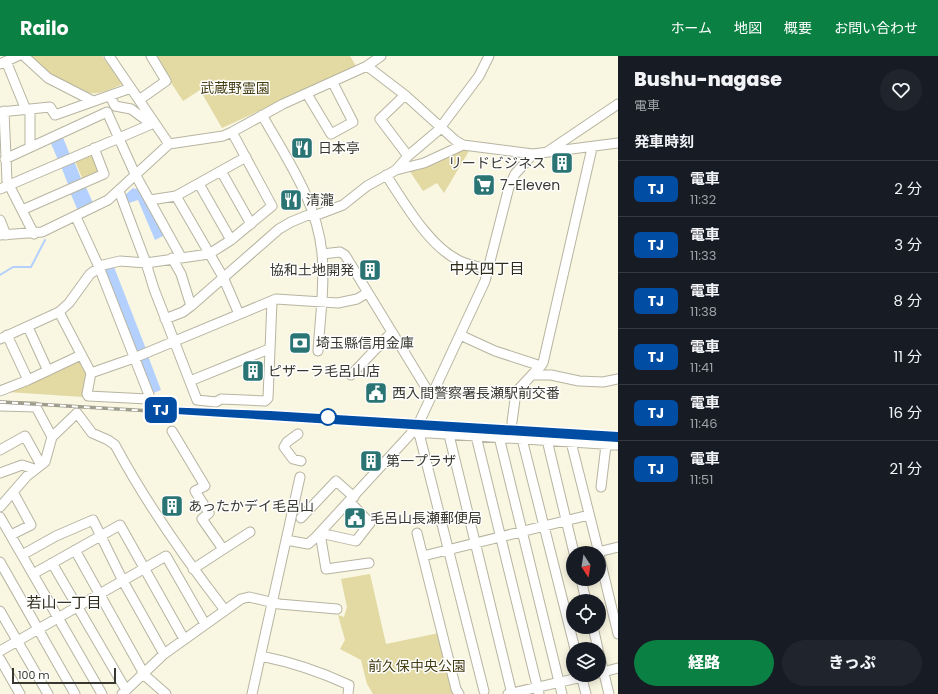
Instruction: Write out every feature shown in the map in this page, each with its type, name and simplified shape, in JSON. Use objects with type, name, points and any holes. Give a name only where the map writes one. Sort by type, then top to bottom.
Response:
[{"type":"street","points":[[18,56],[3,62],[28,110],[30,146]]},
{"type":"street","points":[[24,56],[48,78],[93,101]]},
{"type":"street","points":[[109,56],[139,100],[152,123],[169,144]]},
{"type":"street","points":[[139,100],[166,82],[151,56]]},
{"type":"street","points":[[396,170],[408,156],[441,128],[479,76],[489,56]]},
{"type":"street","points":[[0,220],[3,235],[34,234],[42,232],[76,217],[108,200],[119,192],[135,174],[169,144],[223,136],[262,115],[367,66],[377,57]]},
{"type":"street","points":[[367,66],[405,95],[441,128],[463,145],[533,154],[618,144]]},
{"type":"street","points":[[307,94],[331,134],[353,122],[333,83]]},
{"type":"street","points":[[34,234],[7,181],[2,112],[50,108],[54,115],[131,88]]},
{"type":"street","points":[[405,95],[380,119],[408,156]]},
{"type":"street","points":[[110,96],[115,106],[131,109],[152,123]]},
{"type":"street","points":[[546,152],[618,104]]},
{"type":"street","points":[[5,158],[107,112],[135,174],[181,257]]},
{"type":"street","points":[[262,115],[300,182],[313,214],[322,254],[318,351]]},
{"type":"street","points":[[0,189],[152,123]]},
{"type":"street","points":[[28,380],[4,337],[60,312],[69,303],[90,274],[99,267],[120,261],[146,262],[209,254],[251,224],[272,206],[232,132]]},
{"type":"street","points":[[165,319],[183,312],[192,306],[223,277],[286,225],[313,214],[343,205],[367,186],[396,170],[424,164],[463,145]]},
{"type":"street","points":[[22,210],[104,174],[94,148]]},
{"type":"street","points":[[512,422],[516,392],[541,366],[558,300],[592,148]]},
{"type":"street","points":[[286,540],[308,544],[416,433],[431,396],[489,270],[509,187],[515,174],[533,154]]},
{"type":"street","points":[[150,200],[176,196],[246,157]]},
{"type":"street","points":[[221,171],[251,224]]},
{"type":"street","points":[[386,175],[422,228],[440,246],[459,261],[489,270]]},
{"type":"street","points":[[199,184],[230,240]]},
{"type":"street","points":[[119,192],[146,262],[165,319],[197,400],[216,402],[221,399],[265,401],[268,398],[272,301]]},
{"type":"street","points":[[176,196],[223,277],[239,314]]},
{"type":"street","points":[[60,312],[91,373],[88,396],[146,400],[149,395],[99,267],[76,217]]},
{"type":"street","points":[[322,254],[343,253],[431,396]]},
{"type":"street","points":[[172,258],[181,274],[192,306]]},
{"type":"street","points":[[91,373],[134,358],[276,299],[347,302],[367,293]]},
{"type":"street","points":[[28,326],[48,371]]},
{"type":"street","points":[[351,375],[391,333]]},
{"type":"street","points":[[460,335],[495,351],[541,366]]},
{"type":"street","points":[[190,381],[270,349]]},
{"type":"street","points":[[0,391],[28,380],[81,355]]},
{"type":"street","points":[[532,375],[551,375],[579,381],[603,382],[618,379]]},
{"type":"street","points":[[0,406],[36,408],[52,437]]},
{"type":"street","points":[[0,507],[38,467],[45,462],[52,437],[77,413],[92,433],[115,445],[142,493],[193,568],[224,609]]},
{"type":"street","points":[[172,431],[205,486],[195,492],[209,513],[202,519],[223,549]]},
{"type":"street","points":[[416,433],[618,445]]},
{"type":"street","points":[[416,433],[420,437],[485,693]]},
{"type":"street","points":[[298,434],[287,442],[284,447],[293,459],[301,461]]},
{"type":"street","points":[[449,435],[511,694],[539,691],[566,680]]},
{"type":"street","points":[[0,450],[25,436],[38,467]]},
{"type":"street","points":[[476,436],[539,691]]},
{"type":"street","points":[[499,437],[562,694]]},
{"type":"street","points":[[522,439],[573,642]]},
{"type":"street","points":[[547,440],[572,546]]},
{"type":"street","points":[[571,442],[597,546]]},
{"type":"street","points":[[600,487],[606,445]]},
{"type":"street","points":[[0,473],[22,465],[38,467]]},
{"type":"street","points":[[252,694],[300,477]]},
{"type":"street","points":[[301,518],[335,478],[370,522],[356,541],[320,532]]},
{"type":"street","points":[[11,535],[31,525],[13,492]]},
{"type":"street","points":[[423,556],[589,515]]},
{"type":"street","points":[[0,517],[102,694]]},
{"type":"street","points":[[22,555],[93,520],[123,582],[164,654]]},
{"type":"street","points":[[33,574],[120,525],[184,639]]},
{"type":"street","points":[[193,568],[250,532]]},
{"type":"street","points":[[320,532],[326,569],[369,564]]},
{"type":"street","points":[[417,533],[458,694]]},
{"type":"street","points":[[606,551],[618,547]]},
{"type":"street","points":[[75,550],[142,672],[166,694]]},
{"type":"street","points":[[0,651],[123,582],[166,556],[205,624]]},
{"type":"street","points":[[0,562],[75,694]]},
{"type":"street","points":[[52,563],[127,692],[142,672],[164,654],[224,609],[245,597],[272,603],[337,608]]},
{"type":"street","points":[[606,583],[618,634]]},
{"type":"street","points":[[0,611],[48,694]]},
{"type":"street","points":[[260,656],[319,672],[334,678],[350,685],[348,694]]},
{"type":"street","points":[[0,659],[20,694]]},
{"type":"street","points":[[606,672],[618,668]]},
{"type":"street","points":[[585,682],[586,694]]},
{"type":"street","points":[[604,682],[609,694]]},
{"type":"green space","points":[[28,56],[102,56],[123,84],[107,91],[97,93],[79,91],[69,87],[50,75]]},
{"type":"green space","name":"武蔵野霊園","points":[[154,56],[350,56],[356,66],[222,128],[200,90],[183,101]]},
{"type":"green space","points":[[468,149],[469,151],[444,193],[437,183],[423,191],[409,170],[459,150]]},
{"type":"green space","points":[[93,152],[102,172],[83,180],[75,161]]},
{"type":"green space","points":[[80,359],[88,375],[83,397],[8,392]]},
{"type":"green space","name":"前久保中央公園","points":[[370,574],[386,644],[439,633],[455,694],[373,694],[367,684],[361,660],[340,649],[345,640],[338,615],[344,617],[347,607],[341,579]]},
{"type":"water","points":[[62,135],[70,155],[58,160],[50,141]]},
{"type":"water","points":[[74,161],[82,181],[69,187],[61,166]]},
{"type":"water","points":[[85,185],[93,203],[78,211],[70,192]]},
{"type":"water","points":[[133,188],[138,188],[164,232],[163,236],[155,240],[138,200],[129,203],[125,195]]},
{"type":"water","points":[[114,267],[146,349],[138,352],[136,351],[104,270],[106,268]]},
{"type":"water","points":[[148,356],[161,390],[151,394],[138,360]]},
{"type":"waterway","points":[[0,275],[13,267],[31,267],[45,240]]},
{"type":"railway","points":[[0,402],[618,439]]},
{"type":"train","name":"TJ","points":[[618,435],[270,414],[160,410],[258,418],[618,439]]},
{"type":"place","name":"日本亭","points":[[302,148]]},
{"type":"place","name":"リードビジネス","points":[[562,163]]},
{"type":"place","name":"7-Eleven","points":[[484,185]]},
{"type":"place","name":"清瀧","points":[[291,200]]},
{"type":"place","name":"協和土地開発","points":[[370,270]]},
{"type":"place","name":"埼玉縣信用金庫","points":[[300,343]]},
{"type":"place","name":"ピザーラ毛呂山店","points":[[253,371]]},
{"type":"place","name":"西入間警察署長瀬駅前交番","points":[[376,393]]},
{"type":"place","name":"第一プラザ","points":[[371,461]]},
{"type":"place","name":"あったかデイ毛呂山","points":[[172,506]]},
{"type":"place","name":"毛呂山長瀬郵便局","points":[[355,518]]},
{"type":"district","name":"中央四丁目","points":[[487,268]]},
{"type":"district","name":"若山一丁目","points":[[64,602]]}]
